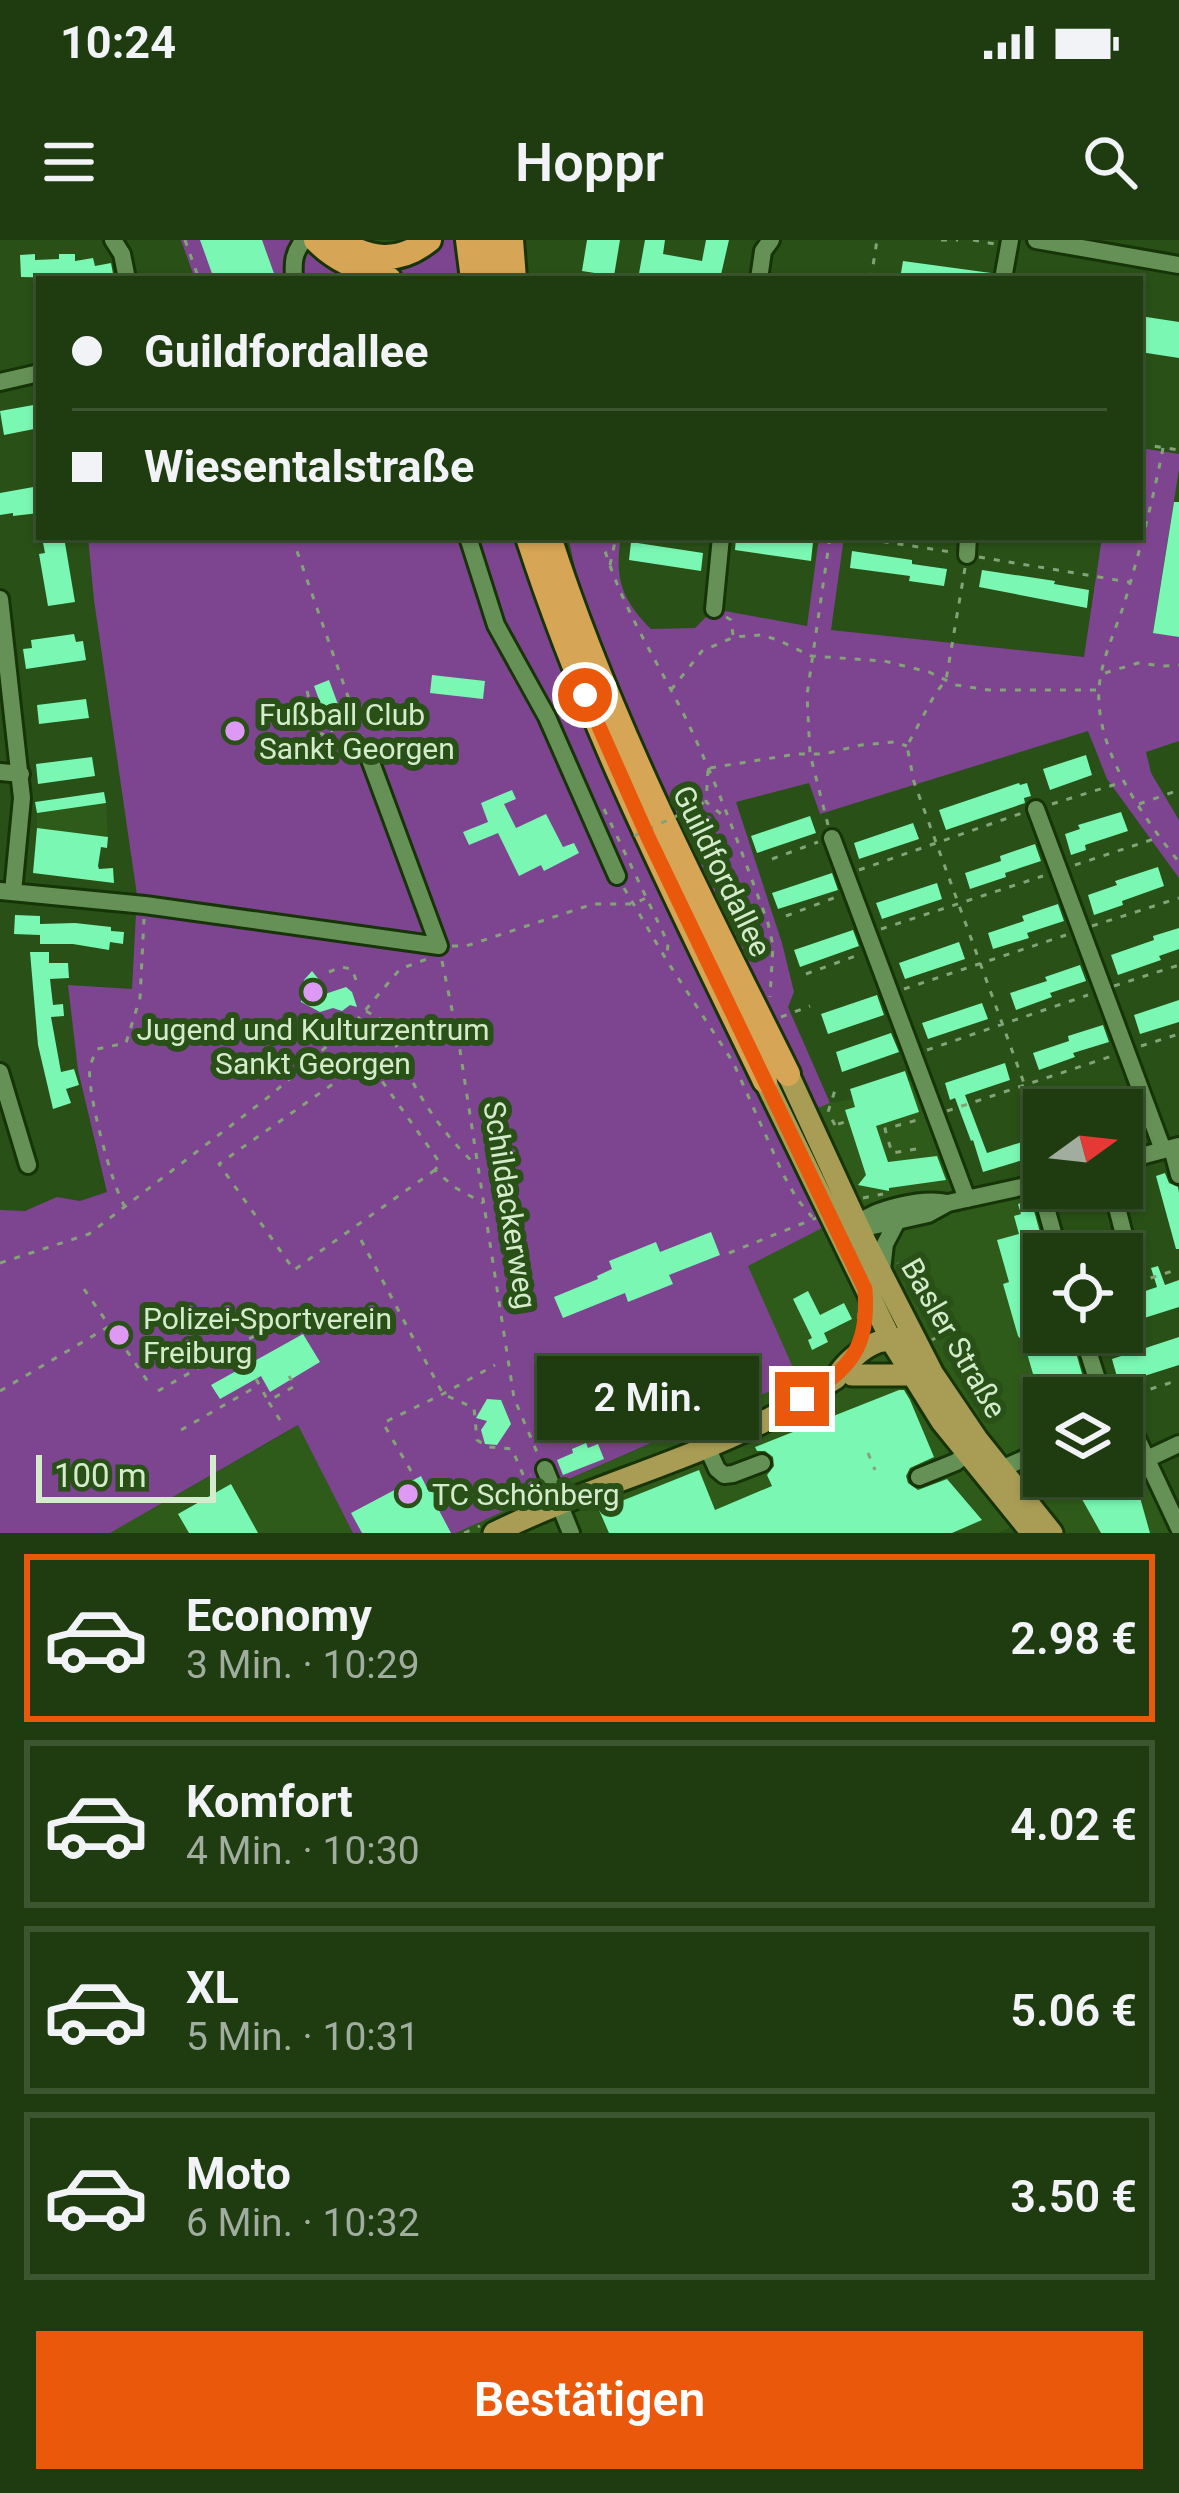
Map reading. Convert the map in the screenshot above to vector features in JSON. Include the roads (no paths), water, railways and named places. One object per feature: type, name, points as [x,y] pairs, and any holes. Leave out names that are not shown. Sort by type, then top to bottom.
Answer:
[{"type":"highway","points":[[316,240],[347,265],[380,276]]},
{"type":"highway","points":[[338,240],[361,254],[384,258],[408,254],[429,240]]},
{"type":"highway","points":[[468,240],[472,276]]},
{"type":"highway","points":[[488,240],[492,276]]},
{"type":"highway","points":[[511,240],[514,276]]},
{"type":"highway","name":"Guildfordallee","points":[[529,540],[601,735],[776,1078]]},
{"type":"highway","name":"Guildfordallee","points":[[550,540],[600,679],[776,1078]]},
{"type":"highway","points":[[560,540],[571,605]]},
{"type":"main road","name":"Guildfordallee","points":[[776,1078],[847,1229]]},
{"type":"main road","name":"Basler Straße","points":[[847,1229],[901,1337],[913,1375],[966,1454],[1031,1533]]},
{"type":"main road","points":[[846,1371],[864,1329],[875,1284]]},
{"type":"main road","name":"Basler Straße","points":[[901,1337],[1052,1533]]},
{"type":"main road","points":[[494,1533],[763,1422],[846,1371],[886,1354],[901,1337]]},
{"type":"main road","points":[[846,1371],[913,1375]]},
{"type":"street","points":[[113,240],[126,276]]},
{"type":"street","points":[[293,276],[292,261],[304,240]]},
{"type":"street","points":[[760,276],[771,240]]},
{"type":"street","points":[[1004,276],[1010,240]]},
{"type":"street","points":[[1038,240],[1179,265]]},
{"type":"street","points":[[0,382],[36,374]]},
{"type":"street","points":[[469,540],[496,625],[547,717],[617,876]]},
{"type":"street","points":[[714,609],[721,540]]},
{"type":"street","points":[[0,599],[21,774],[21,819],[7,892],[145,905],[440,951],[369,757]]},
{"type":"street","points":[[0,772],[21,774]]},
{"type":"street","points":[[1036,808],[1103,990],[1179,1175]]},
{"type":"street","points":[[832,838],[967,1199]]},
{"type":"street","points":[[0,1072],[5,1110],[28,1165]]},
{"type":"street","points":[[847,1229],[928,1214],[948,1203],[1023,1186]]},
{"type":"street","points":[[847,1229],[868,1214],[933,1200],[948,1203]]},
{"type":"street","points":[[875,1284],[885,1244],[897,1221]]},
{"type":"street","points":[[1147,1459],[1179,1444]]},
{"type":"street","points":[[707,1447],[724,1475],[762,1463]]},
{"type":"street","points":[[1143,1450],[1179,1528]]},
{"type":"street","points":[[919,1477],[966,1454]]},
{"type":"street","points":[[1001,1469],[1023,1459]]},
{"type":"street","points":[[542,1470],[571,1533]]},
{"type":"place","name":"Fußball Club Sankt Georgen","points":[[235,731]]},
{"type":"place","name":"Jugend und Kulturzentrum Sankt Georgen","points":[[313,992]]},
{"type":"place","name":"Polizei-Sportverein Freiburg","points":[[119,1335]]},
{"type":"place","name":"TC Schönberg","points":[[408,1494]]}]
